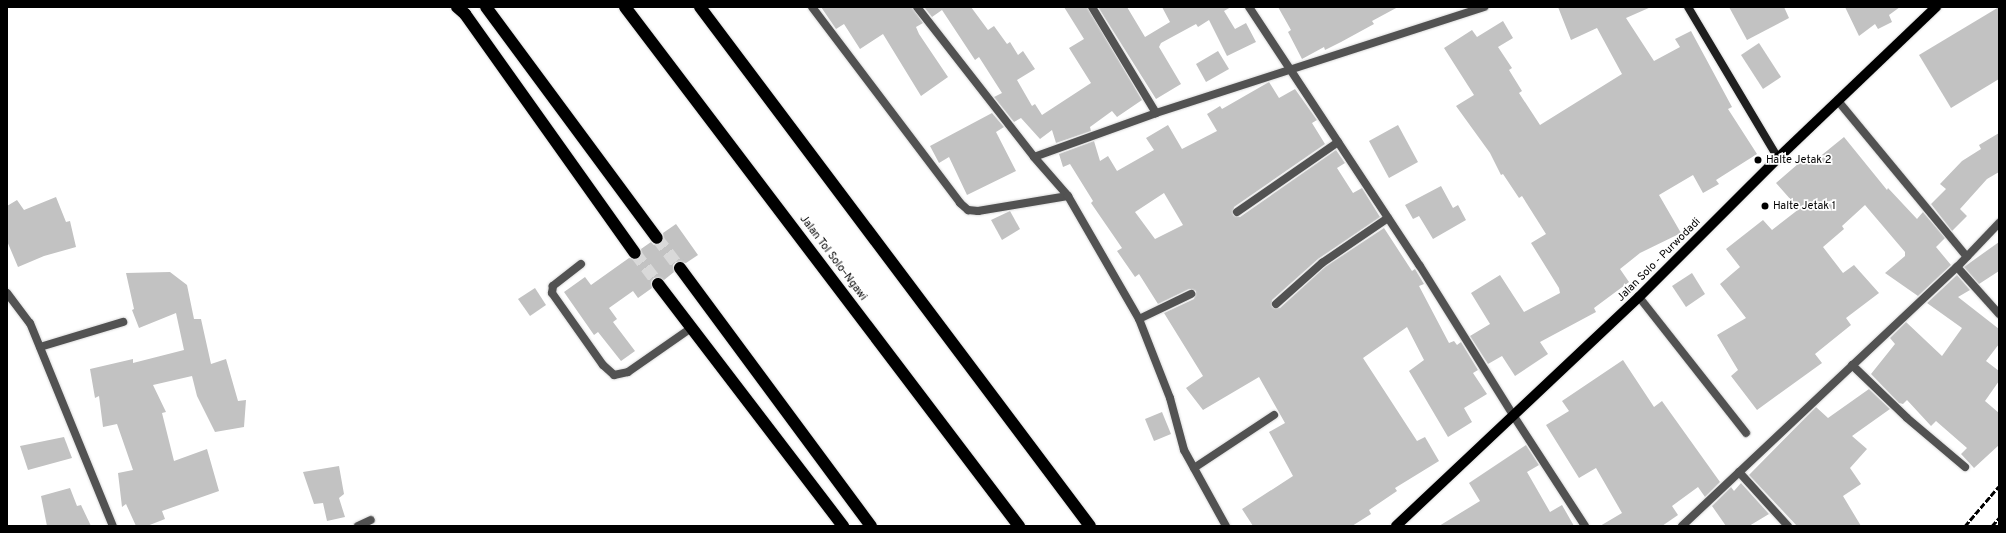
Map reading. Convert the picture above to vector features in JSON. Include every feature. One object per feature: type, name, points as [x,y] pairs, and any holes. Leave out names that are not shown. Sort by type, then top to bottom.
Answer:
[{"type":"highway","points":[[457,7],[465,14],[635,253]]},
{"type":"highway","points":[[486,7],[657,238]]},
{"type":"highway","name":"Jalan Tol Solo–Ngawi","points":[[625,7],[1019,526]]},
{"type":"highway","points":[[700,7],[1090,526]]},
{"type":"highway","points":[[680,268],[871,526]]},
{"type":"highway","points":[[658,284],[843,526]]},
{"type":"main road","points":[[1688,7],[1778,158]]},
{"type":"main road","name":"Jalan Solo - Purwodadi","points":[[1396,526],[1639,297],[1778,158],[1936,7]]},
{"type":"street","points":[[917,7],[1034,157],[1068,196],[1139,319],[1170,398],[1184,450],[1226,526]]},
{"type":"street","points":[[1092,7],[1156,113]]},
{"type":"street","points":[[1249,7],[1388,218],[1513,416],[1585,526]]},
{"type":"street","points":[[1454,7],[1458,15]]},
{"type":"street","points":[[1034,157],[1156,113],[1290,71],[1484,7]]},
{"type":"street","points":[[813,8],[960,203],[968,210],[978,212],[1068,196]]},
{"type":"street","points":[[1838,101],[1967,256]]},
{"type":"street","points":[[1237,212],[1338,142]]},
{"type":"street","points":[[1276,304],[1322,263],[1388,218]]},
{"type":"street","points":[[1682,526],[1997,229]]},
{"type":"street","points":[[581,264],[553,286],[552,293],[603,365],[614,375],[628,372],[691,328]]},
{"type":"street","points":[[1957,267],[1999,314]]},
{"type":"street","points":[[1139,319],[1191,294]]},
{"type":"street","points":[[8,296],[17,303],[40,347],[113,526]]},
{"type":"street","points":[[1639,297],[1746,433]]},
{"type":"street","points":[[40,347],[123,322]]},
{"type":"street","points":[[1852,365],[1907,418],[1965,467]]},
{"type":"street","points":[[1194,468],[1274,415]]},
{"type":"street","points":[[1739,472],[1788,526]]},
{"type":"street","points":[[358,526],[371,520]]},
{"type":"building","points":[[821,7],[912,7],[923,23],[916,27],[919,34],[948,77],[921,96],[883,34],[860,49],[844,24],[836,29]]},
{"type":"building","points":[[924,7],[971,7],[988,30],[994,26],[1007,44],[1010,42],[1018,55],[1023,51],[1035,69],[1017,80],[1032,106],[1035,104],[1042,115],[1091,83],[1069,48],[1084,39],[1064,7],[1087,7],[1142,100],[1117,117],[1112,111],[1090,127],[1091,131],[1056,143],[1052,130],[1040,139],[1021,118],[1014,122],[994,97],[1002,93],[979,57],[975,60],[942,10],[932,17]]},
{"type":"building","points":[[1098,7],[1127,7],[1145,37],[1170,22],[1162,7],[1231,7],[1224,11],[1235,29],[1246,23],[1256,42],[1227,56],[1209,20],[1198,27],[1196,24],[1161,43],[1159,47],[1181,84],[1156,99]]},
{"type":"building","points":[[1278,7],[1398,7],[1372,21],[1374,24],[1341,42],[1325,50],[1324,47],[1302,59],[1288,32],[1291,30]]},
{"type":"building","points":[[1558,7],[1651,7],[1626,18],[1654,61],[1680,47],[1675,39],[1691,31],[1732,107],[1728,109],[1757,154],[1716,180],[1719,184],[1703,193],[1693,175],[1659,195],[1681,233],[1640,253],[1620,269],[1629,282],[1594,308],[1596,312],[1540,342],[1548,354],[1515,376],[1502,356],[1488,364],[1470,336],[1490,324],[1471,293],[1500,275],[1524,312],[1560,293],[1559,288],[1531,243],[1546,234],[1522,196],[1519,198],[1503,174],[1501,175],[1490,153],[1456,106],[1474,95],[1444,48],[1472,30],[1477,37],[1503,21],[1513,38],[1498,47],[1512,68],[1509,70],[1522,91],[1519,93],[1540,125],[1622,74],[1597,28],[1571,40]]},
{"type":"building","points":[[1729,7],[1784,7],[1789,18],[1747,40]]},
{"type":"building","points":[[1845,7],[1900,7],[1889,15],[1892,22],[1878,29],[1875,24],[1859,36]]},
{"type":"building","points":[[1999,7],[1999,79],[1951,108],[1919,55]]},
{"type":"building","points":[[1759,43],[1781,77],[1763,89],[1741,55]]},
{"type":"building","points":[[1218,51],[1229,69],[1206,82],[1196,64]]},
{"type":"building","points":[[1269,82],[1279,98],[1295,89],[1317,120],[1312,123],[1325,144],[1234,207],[1233,215],[1240,217],[1336,150],[1345,163],[1337,168],[1353,193],[1362,188],[1380,217],[1318,259],[1272,300],[1272,307],[1280,308],[1325,267],[1384,228],[1412,271],[1415,269],[1424,284],[1419,286],[1449,343],[1454,341],[1457,345],[1461,342],[1478,370],[1473,373],[1487,394],[1464,408],[1472,422],[1448,437],[1409,371],[1424,360],[1407,327],[1363,358],[1417,441],[1425,437],[1439,461],[1395,488],[1397,491],[1369,510],[1371,514],[1352,526],[1253,526],[1242,509],[1293,476],[1269,432],[1285,423],[1259,377],[1203,410],[1186,388],[1203,376],[1164,313],[1194,299],[1196,291],[1189,289],[1158,304],[1139,274],[1135,277],[1117,251],[1122,248],[1091,203],[1093,201],[1070,164],[1063,167],[1059,154],[1094,141],[1100,161],[1108,156],[1117,171],[1154,150],[1146,138],[1168,125],[1182,149],[1217,131],[1207,114],[1220,106],[1222,109]],"holes":[[[1164,193],[1183,225],[1155,239],[1135,212]]]},
{"type":"building","points":[[992,113],[1004,127],[996,132],[1016,171],[967,195],[949,157],[939,163],[930,146]]},
{"type":"building","points":[[1398,125],[1418,162],[1389,178],[1369,141]]},
{"type":"building","points":[[1999,133],[1999,172],[1987,179],[1960,209],[1967,216],[1952,231],[1931,204],[1946,189],[1940,184],[1962,161],[1981,149],[1979,145]]},
{"type":"building","points":[[1844,137],[1887,190],[1888,188],[1917,219],[1923,212],[1945,238],[1936,247],[1951,265],[1918,296],[1885,273],[1905,256],[1905,252],[1865,205],[1842,226],[1844,229],[1823,247],[1843,273],[1854,265],[1879,293],[1846,318],[1851,325],[1815,354],[1822,363],[1757,410],[1731,376],[1738,370],[1717,335],[1746,318],[1720,284],[1740,267],[1726,249],[1763,220],[1772,230],[1799,209],[1776,183],[1806,157],[1812,163]]},
{"type":"building","points":[[1441,186],[1453,208],[1458,205],[1466,220],[1433,239],[1419,216],[1413,219],[1405,205]]},
{"type":"building","points":[[56,197],[66,222],[70,221],[76,247],[44,256],[18,267],[7,241],[7,206],[17,200],[24,210]]},
{"type":"building","points":[[1010,211],[1020,229],[1002,240],[991,220]]},
{"type":"building","points":[[676,224],[698,255],[686,263],[676,262],[673,265],[674,272],[664,280],[654,278],[651,282],[652,288],[638,298],[633,291],[609,308],[617,319],[613,322],[635,351],[621,361],[598,332],[594,335],[564,292],[585,277],[591,285],[629,258],[639,259],[642,256],[641,249],[651,242],[654,245],[661,244],[664,241],[663,233]]},
{"type":"building","points":[[1999,242],[1999,271],[1979,284],[1964,267]]},
{"type":"building","points":[[170,272],[187,285],[194,319],[201,319],[211,364],[226,359],[238,401],[246,400],[244,427],[215,432],[197,396],[192,376],[153,385],[166,412],[162,413],[174,461],[207,449],[219,491],[162,511],[165,519],[147,526],[136,526],[126,504],[122,507],[118,473],[133,470],[117,424],[103,427],[99,396],[95,398],[90,369],[133,359],[133,363],[184,350],[176,313],[139,328],[132,310],[134,309],[126,273]]},
{"type":"building","points":[[1692,273],[1705,294],[1686,307],[1672,286]]},
{"type":"building","points":[[1957,275],[1970,290],[1958,297],[1999,329],[1999,344],[1986,361],[1999,371],[1999,381],[1985,401],[1999,413],[1999,445],[1974,468],[1961,454],[1967,448],[1936,421],[1931,426],[1907,400],[1903,404],[1899,403],[1871,374],[1895,344],[1890,338],[1906,322],[1942,356],[1962,328],[1927,303]]},
{"type":"building","points":[[535,288],[546,305],[530,316],[518,299]]},
{"type":"building","points":[[1623,360],[1654,407],[1662,401],[1720,482],[1705,497],[1698,487],[1672,506],[1678,515],[1662,526],[1600,526],[1622,513],[1596,468],[1579,478],[1546,425],[1569,411],[1562,401]]},
{"type":"building","points":[[1869,389],[1890,409],[1852,436],[1867,449],[1850,468],[1861,484],[1843,496],[1861,526],[1797,526],[1749,475],[1816,407],[1828,418]]},
{"type":"building","points":[[1162,412],[1171,434],[1154,441],[1145,419]]},
{"type":"building","points":[[64,437],[72,458],[28,470],[20,446]]},
{"type":"building","points":[[1526,445],[1539,465],[1527,472],[1550,512],[1562,505],[1574,526],[1439,526],[1480,501],[1469,483]]},
{"type":"building","points":[[339,466],[344,494],[339,498],[345,517],[327,521],[323,503],[314,504],[303,472]]},
{"type":"building","points":[[1741,483],[1769,514],[1749,526],[1726,526],[1712,506],[1731,487],[1734,491]]},
{"type":"building","points":[[70,488],[77,506],[81,505],[91,526],[47,526],[41,496]]},
{"type":"tunnel","points":[[657,238],[680,268]]},
{"type":"tunnel","points":[[635,253],[658,284]]},
{"type":"railway","points":[[1965,526],[1999,486]]},
{"type":"railway","points":[[1992,526],[1999,518]]},
{"type":"place","name":"Halte Jetak 2","points":[[1758,160]]},
{"type":"place","name":"Halte Jetak 1","points":[[1765,206]]}]
